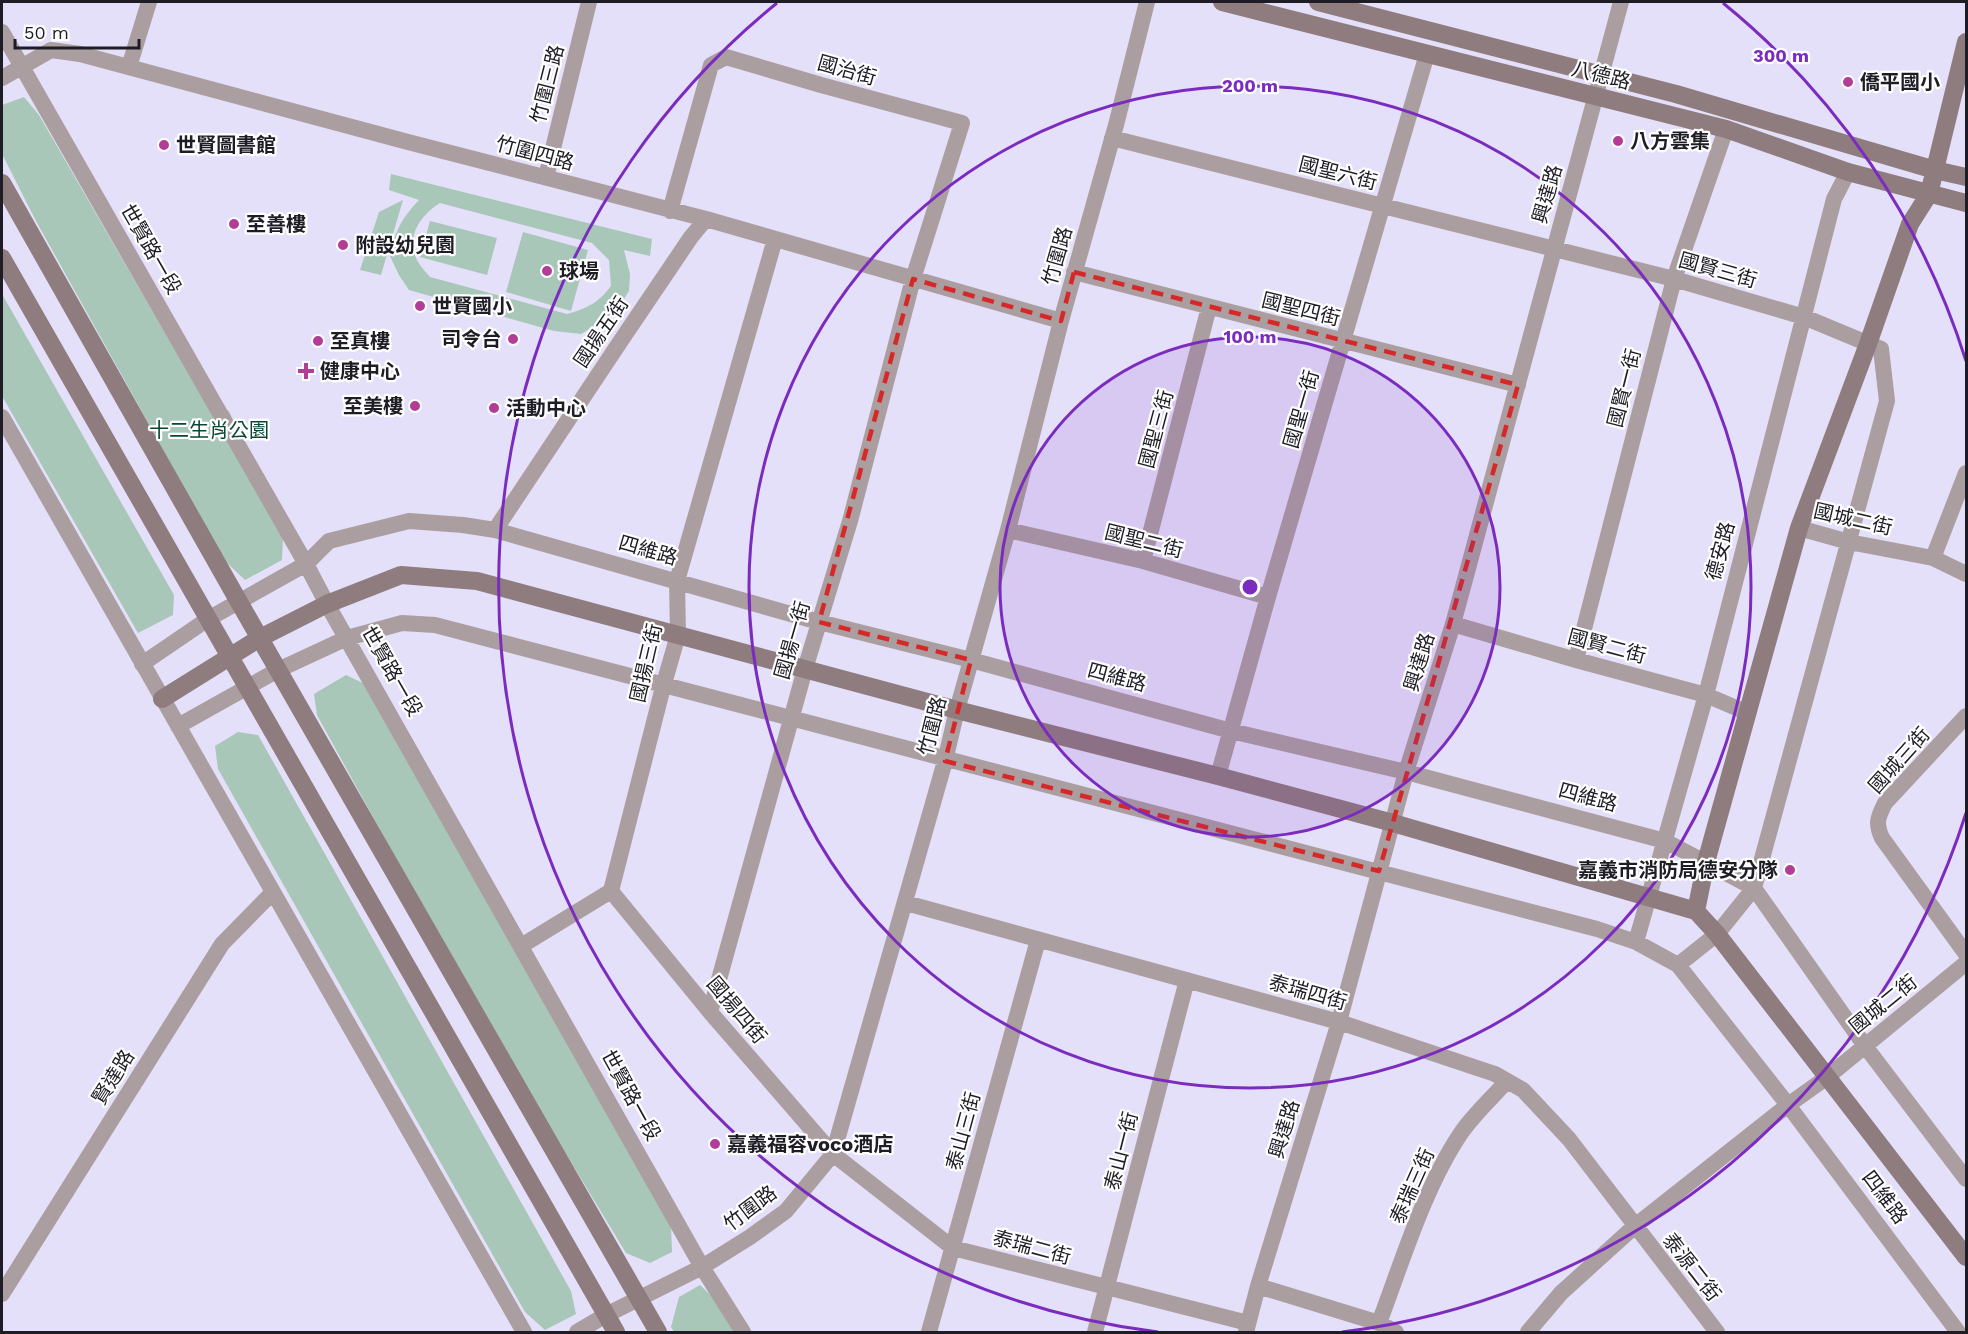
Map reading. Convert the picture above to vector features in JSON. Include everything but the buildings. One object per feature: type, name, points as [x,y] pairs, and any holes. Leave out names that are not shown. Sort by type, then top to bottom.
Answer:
[{"type":"street","points":[[129,67],[149,2]]},
{"type":"street","name":"竹圍三路","points":[[546,177],[589,2]]},
{"type":"street","name":"竹圍路","points":[[577,1332],[702,1267],[750,1237],[786,1211],[833,1154],[906,903],[1008,530],[1061,321],[1147,2]]},
{"type":"street","name":"八德路","points":[[1221,2],[1726,129],[1848,172],[1966,203]]},
{"type":"street","name":"八德路","points":[[1318,2],[1676,94],[1935,170],[1966,177]]},
{"type":"street","name":"興達路","points":[[1247,1328],[1339,1022],[1406,772],[1453,624],[1621,2]]},
{"type":"street","name":"世賢路一段","points":[[2,32],[306,564],[702,1267],[743,1332]]},
{"type":"street","points":[[162,699],[260,638],[327,604],[400,575],[477,581],[957,710],[1393,823],[1696,911],[1706,862],[1799,528],[1910,224],[1929,194],[1966,42]]},
{"type":"street","name":"竹圍四路","points":[[2,78],[51,50],[80,54],[706,219],[1061,321]]},
{"type":"street","name":"國聖一街","points":[[1218,776],[1427,54]]},
{"type":"street","name":"國治街","points":[[670,211],[711,65],[726,57],[962,123],[913,279]]},
{"type":"street","name":"國賢一街","points":[[1576,660],[1674,279],[1726,129]]},
{"type":"street","name":"國聖六街","points":[[1112,138],[1553,249]]},
{"type":"street","name":"德安路","points":[[1636,942],[1706,695],[1834,199],[1848,172]]},
{"type":"street","points":[[2,183],[239,602],[658,1332]]},
{"type":"street","name":"國揚五街","points":[[495,531],[626,332],[691,237],[706,219]]},
{"type":"street","name":"國揚三街","points":[[611,891],[678,635],[677,581],[775,239]]},
{"type":"street","name":"國賢三街","points":[[1553,249],[1674,279],[1804,317],[1868,344]]},
{"type":"street","points":[[2,258],[616,1332]]},
{"type":"street","name":"國聖四街","points":[[1074,272],[1518,385]]},
{"type":"street","name":"國揚一街","points":[[710,1012],[805,669],[850,521],[913,279]]},
{"type":"street","name":"國聖三街","points":[[1143,561],[1209,308]]},
{"type":"street","points":[[1678,965],[1717,934],[1754,888],[1887,401],[1881,349],[1868,344]]},
{"type":"street","points":[[2,417],[524,1332]]},
{"type":"street","points":[[1932,558],[1966,473]]},
{"type":"street","name":"四維路","points":[[142,664],[208,619],[306,564],[329,541],[409,521],[463,525],[495,531],[819,622],[971,660],[1231,731],[1406,772],[1665,841],[1754,888],[1865,1046],[1966,1179]]},
{"type":"street","name":"國城二街","points":[[1799,528],[1849,542],[1932,558],[1966,574]]},
{"type":"street","name":"國聖二街","points":[[1008,530],[1143,561],[1268,597]]},
{"type":"street","name":"四維路","points":[[178,726],[278,670],[347,638],[402,622],[435,625],[663,687],[792,718],[945,760],[1378,871],[1597,929],[1636,942],[1678,965],[1788,1105],[1958,1332]]},
{"type":"street","name":"國賢二街","points":[[1453,624],[1706,695],[1748,713]]},
{"type":"street","name":"國城三街","points":[[1966,716],[1885,803],[1877,828],[1966,954]]},
{"type":"street","points":[[521,946],[611,891]]},
{"type":"street","name":"國揚四街","points":[[611,891],[710,1012],[833,1154]]},
{"type":"street","name":"賢達路","points":[[2,1294],[222,944],[273,892]]},
{"type":"street","name":"泰瑞四街","points":[[906,903],[1339,1022],[1495,1074],[1523,1090],[1569,1139],[1635,1226]]},
{"type":"street","name":"四維路","points":[[1696,911],[1717,934],[1966,1257]]},
{"type":"street","name":"泰山三街","points":[[929,1332],[1038,940]]},
{"type":"street","name":"國城二街","points":[[1528,1332],[1561,1293],[1635,1226],[1788,1105],[1826,1078],[1966,963]]},
{"type":"street","name":"泰山一街","points":[[1095,1332],[1187,980]]},
{"type":"street","name":"泰瑞三街","points":[[1379,1323],[1442,1166],[1462,1131],[1507,1081]]},
{"type":"street","name":"泰瑞二街","points":[[833,1154],[953,1248],[1247,1328]]},
{"type":"street","name":"泰源二街","points":[[1635,1226],[1717,1332]]},
{"type":"street","points":[[1258,1286],[1379,1323],[1396,1332]]},
{"type":"highlighted area","points":[[1074,272],[1518,385],[1379,871],[945,761],[971,660],[819,622],[913,279],[1061,321]]},
{"type":"green space","name":"十二生肖公園","points":[[24,97],[39,115],[206,404],[217,405],[229,411],[283,538],[282,560],[245,580],[225,561],[36,221],[2,154],[2,105]]},
{"type":"green space","points":[[391,174],[652,239],[650,256],[624,250],[630,274],[629,291],[621,304],[605,320],[581,334],[554,331],[409,290],[389,254],[400,225],[419,200],[389,190]],"holes":[[[440,203],[592,243],[609,260],[611,286],[592,304],[567,314],[430,277],[420,266],[413,249],[414,233],[422,219]]]},
{"type":"green space","points":[[403,200],[381,275],[360,270],[379,212]]},
{"type":"green space","points":[[430,221],[497,238],[487,275],[420,257]]},
{"type":"green space","name":"球場","points":[[523,232],[588,250],[571,311],[506,292]]},
{"type":"green space","points":[[2,294],[174,595],[173,615],[138,633],[2,396]]},
{"type":"green space","points":[[346,675],[365,684],[671,1225],[672,1252],[650,1263],[626,1253],[476,1005],[317,715],[314,694]]},
{"type":"green space","points":[[238,732],[258,735],[571,1291],[576,1314],[545,1330],[525,1312],[218,769],[215,746]]},
{"type":"green space","points":[[700,1285],[718,1302],[735,1332],[674,1332],[671,1327],[679,1297]]},
{"type":"place","name":"僑平國小","points":[[1848,82]]},
{"type":"place","name":"八方雲集","points":[[1618,141]]},
{"type":"place","name":"世賢圖書館","points":[[164,145]]},
{"type":"place","name":"至善樓","points":[[234,224]]},
{"type":"place","name":"附設幼兒園","points":[[343,245]]},
{"type":"place","name":"球場","points":[[547,271]]},
{"type":"place","name":"世賢國小","points":[[420,306]]},
{"type":"place","name":"司令台","points":[[513,339]]},
{"type":"place","name":"至真樓","points":[[318,341]]},
{"type":"place","name":"健康中心","points":[[306,371]]},
{"type":"place","name":"至美樓","points":[[415,406]]},
{"type":"place","name":"活動中心","points":[[494,408]]},
{"type":"place","name":"嘉義市消防局德安分隊","points":[[1790,870]]},
{"type":"place","name":"嘉義福容voco酒店","points":[[715,1144]]}]
